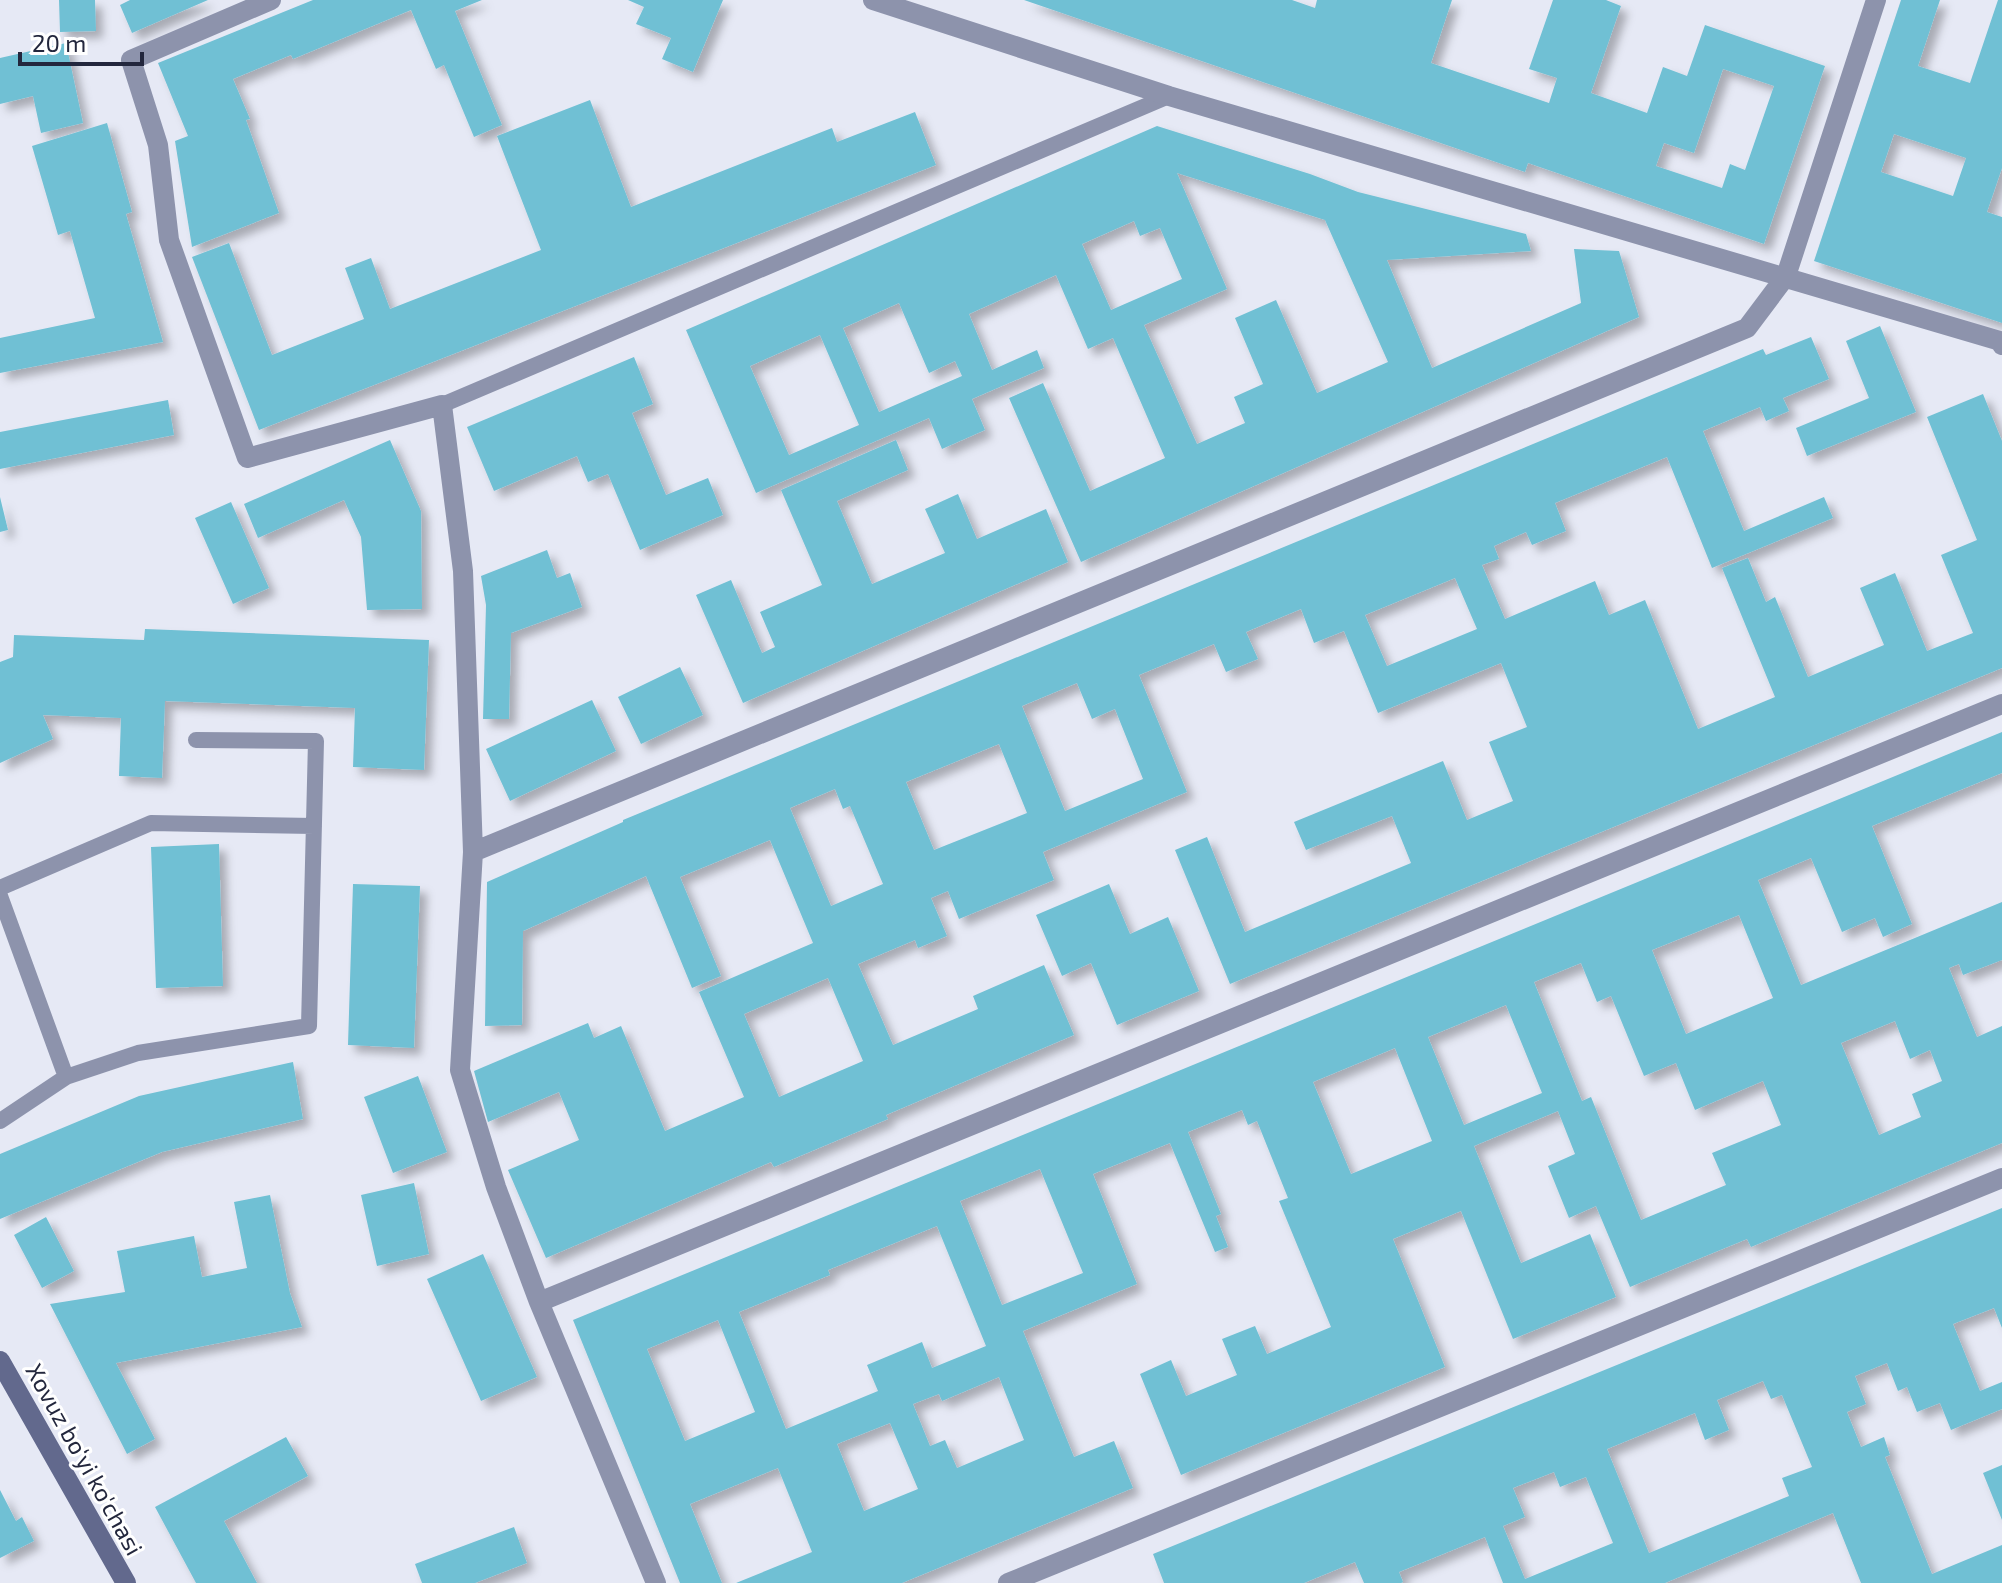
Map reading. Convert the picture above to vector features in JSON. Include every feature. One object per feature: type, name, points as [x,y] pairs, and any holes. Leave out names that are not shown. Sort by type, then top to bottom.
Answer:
[{"type":"main road","name":"Xovuz bo‘yi ko'chasi","points":[[0,1361],[126,1583]]},
{"type":"street","points":[[271,0],[131,60],[158,145],[169,240],[247,458],[442,405],[463,571],[473,852],[460,1070],[496,1187],[539,1302],[656,1583]]},
{"type":"street","points":[[873,0],[1169,96],[1786,276],[2000,341],[2002,345]]},
{"type":"street","points":[[473,852],[1747,328],[1786,276],[1876,0]]},
{"type":"street","points":[[539,1302],[2002,704]]},
{"type":"street","points":[[1008,1583],[2002,1178]]},
{"type":"lane","points":[[442,405],[1169,96]]},
{"type":"lane","points":[[0,1121],[66,1077],[138,1053],[309,1026],[316,741],[196,740]]},
{"type":"lane","points":[[0,888],[151,823],[314,826]]},
{"type":"lane","points":[[0,896],[66,1077]]},
{"type":"building","points":[[59,0],[95,0],[96,31],[60,32]]},
{"type":"building","points":[[130,0],[208,0],[132,33],[120,5]]},
{"type":"building","points":[[313,0],[482,0],[455,11],[502,125],[474,137],[444,65],[436,69],[411,10],[293,59],[291,55],[233,79],[250,119],[246,120],[279,213],[192,247],[175,141],[188,136],[158,63]]},
{"type":"building","points":[[628,0],[723,0],[693,72],[662,59],[671,38],[636,24],[644,7]]},
{"type":"building","points":[[1024,0],[1292,0],[1315,8],[1317,0],[1452,0],[1431,63],[1549,103],[1557,78],[1529,69],[1553,0],[1606,0],[1621,6],[1591,93],[1647,113],[1663,67],[1687,76],[1705,25],[1825,66],[1764,244],[1528,163],[1525,172]],"holes":[[[1723,69],[1774,86],[1745,170],[1730,164],[1722,188],[1656,166],[1664,143],[1694,153]]]},
{"type":"building","points":[[1901,0],[1940,0],[1918,66],[1970,83],[1998,0],[2002,0],[2002,168],[1987,212],[2002,217],[2002,323],[1814,261]],"holes":[[[1894,134],[1966,158],[1953,196],[1881,172]]]},
{"type":"building","points":[[66,43],[83,123],[41,133],[33,96],[0,104],[0,58]]},
{"type":"building","points":[[590,100],[631,207],[832,128],[837,142],[915,112],[936,165],[259,430],[192,257],[229,243],[272,355],[364,319],[345,268],[371,258],[390,309],[541,250],[497,136]]},
{"type":"building","points":[[107,123],[132,212],[126,214],[163,342],[0,373],[0,338],[95,318],[70,231],[58,235],[32,146]]},
{"type":"building","points":[[1157,126],[1358,192],[1526,234],[1531,251],[1387,260],[1432,368],[1581,303],[1574,249],[1619,251],[1639,317],[1081,562],[1009,398],[1043,383],[1090,491],[1165,458],[1113,338],[1088,349],[1056,275],[969,314],[992,370],[1037,350],[1044,368],[972,399],[985,430],[942,449],[929,418],[756,493],[686,330]],"holes":[[[1177,173],[1325,220],[1388,362],[1317,393],[1276,300],[1235,318],[1263,384],[1234,397],[1245,423],[1197,444],[1144,325],[1227,289]],[[1134,221],[1140,236],[1160,228],[1182,279],[1111,310],[1082,244]],[[899,303],[929,373],[955,361],[962,376],[879,412],[843,328]],[[820,335],[859,425],[789,455],[750,366]]]},
{"type":"building","points":[[1880,326],[1916,412],[1807,456],[1796,428],[1869,398],[1846,341]]},
{"type":"building","points":[[1811,337],[1829,379],[1783,398],[1789,411],[1766,421],[1760,407],[1703,431],[1744,531],[1824,497],[1833,518],[1712,568],[1667,457],[1555,503],[1566,531],[1532,545],[1526,532],[1494,546],[1499,559],[1482,565],[1505,619],[1595,581],[1609,615],[1645,600],[1698,729],[1775,697],[1722,568],[1748,558],[1766,602],[1775,597],[1808,677],[1884,645],[1860,588],[1895,573],[1927,651],[1973,633],[1941,555],[1977,540],[1927,417],[1983,394],[2002,441],[2002,668],[1230,984],[1175,850],[1207,837],[1245,932],[1411,863],[1392,816],[1306,850],[1294,822],[1443,761],[1467,820],[1513,801],[1489,742],[1527,727],[1501,663],[1378,713],[1344,631],[1314,643],[1301,609],[1246,632],[1258,659],[1226,672],[1214,644],[1139,675],[1187,792],[1043,852],[1054,880],[959,919],[948,891],[931,898],[947,936],[918,948],[915,940],[858,964],[893,1045],[978,1009],[973,996],[1044,965],[1074,1035],[886,1115],[888,1119],[774,1167],[771,1162],[546,1258],[508,1170],[579,1140],[559,1092],[488,1122],[474,1071],[588,1023],[594,1038],[621,1026],[665,1131],[744,1097],[699,992],[813,943],[770,840],[680,877],[721,976],[692,988],[646,876],[523,931],[522,1025],[485,1026],[487,882],[623,820],[1763,349],[1766,355]],"holes":[[[1455,578],[1477,629],[1387,666],[1365,615]],[[1077,683],[1092,719],[1115,709],[1143,779],[1065,811],[1022,706]],[[999,744],[1027,813],[934,850],[906,782]],[[835,789],[843,809],[850,806],[883,884],[831,906],[790,808]],[[828,978],[863,1061],[779,1097],[744,1014]]]},
{"type":"building","points":[[634,357],[653,404],[632,413],[666,495],[708,478],[723,515],[640,550],[608,474],[588,482],[577,456],[494,491],[467,427]]},
{"type":"building","points":[[168,400],[174,435],[0,469],[0,432]]},
{"type":"building","points":[[390,440],[421,511],[422,609],[367,610],[361,537],[344,500],[258,538],[244,504]]},
{"type":"building","points":[[896,440],[908,470],[837,501],[872,584],[945,553],[925,509],[958,494],[977,539],[1046,509],[1068,562],[743,703],[696,595],[731,580],[762,653],[775,647],[760,612],[822,585],[781,490]]},
{"type":"building","points":[[0,497],[8,530],[0,532]]},
{"type":"building","points":[[231,502],[269,588],[233,604],[195,518]]},
{"type":"building","points":[[547,550],[557,578],[570,573],[582,607],[511,633],[509,719],[483,719],[486,605],[481,576]]},
{"type":"building","points":[[145,629],[429,640],[424,770],[353,767],[355,708],[165,701],[162,778],[119,776],[121,718],[43,715],[53,739],[0,763],[0,662],[13,657],[14,635],[144,640]]},
{"type":"building","points":[[680,667],[703,715],[641,744],[618,697]]},
{"type":"building","points":[[592,700],[616,751],[510,801],[486,749]]},
{"type":"building","points":[[2002,732],[2002,773],[1872,826],[1912,924],[1883,937],[1875,918],[1842,932],[1811,858],[1758,880],[1801,985],[2002,902],[2002,960],[1963,975],[1959,964],[1949,968],[1977,1037],[2002,1026],[2002,1143],[1751,1247],[1747,1239],[1630,1287],[1596,1206],[1569,1218],[1548,1166],[1575,1154],[1558,1111],[1474,1146],[1521,1263],[1590,1234],[1616,1297],[1513,1339],[1461,1211],[1393,1239],[1445,1367],[1181,1475],[1140,1374],[1171,1360],[1186,1396],[1237,1375],[1222,1339],[1255,1326],[1267,1354],[1331,1327],[1279,1201],[1288,1198],[1257,1121],[1248,1125],[1242,1110],[1188,1132],[1221,1214],[1216,1216],[1228,1247],[1215,1252],[1170,1143],[1093,1174],[1137,1284],[1023,1331],[1074,1457],[1114,1441],[1133,1488],[902,1583],[736,1583],[812,1552],[778,1468],[690,1504],[722,1583],[680,1583],[573,1320]],"holes":[[[1739,915],[1773,998],[1686,1034],[1652,950]],[[1581,963],[1597,1002],[1611,996],[1644,1076],[1676,1063],[1695,1110],[1763,1081],[1781,1125],[1712,1153],[1726,1185],[1641,1220],[1591,1097],[1582,1101],[1534,982]],[[1506,1005],[1542,1093],[1464,1125],[1428,1037]],[[1895,1021],[1910,1059],[1930,1050],[1942,1081],[1912,1094],[1921,1117],[1879,1135],[1841,1043]],[[1395,1048],[1432,1141],[1351,1174],[1313,1082]],[[1040,1169],[1083,1273],[1002,1305],[960,1201]],[[937,1226],[986,1346],[932,1368],[922,1342],[867,1365],[878,1391],[786,1429],[739,1312],[830,1275],[828,1270]],[[718,1320],[755,1412],[685,1441],[647,1349]],[[999,1377],[1024,1440],[957,1468],[945,1440],[930,1446],[913,1404],[939,1394],[942,1401]],[[890,1423],[918,1489],[864,1511],[837,1444]]]},
{"type":"building","points":[[219,844],[223,986],[156,988],[151,847]]},
{"type":"building","points":[[353,884],[420,886],[414,1048],[348,1045]]},
{"type":"building","points":[[1109,884],[1130,934],[1168,917],[1199,991],[1117,1025],[1091,963],[1062,976],[1036,915]]},
{"type":"building","points":[[293,1062],[303,1119],[162,1152],[0,1219],[0,1154],[139,1096]]},
{"type":"building","points":[[418,1076],[447,1152],[393,1173],[364,1097]]},
{"type":"building","points":[[414,1183],[429,1254],[377,1266],[361,1195]]},
{"type":"building","points":[[270,1195],[290,1293],[302,1327],[116,1363],[155,1439],[127,1454],[50,1304],[125,1292],[117,1251],[194,1236],[202,1277],[247,1268],[234,1202]]},
{"type":"building","points":[[2002,1208],[2002,1328],[1994,1308],[1953,1324],[1980,1391],[2002,1382],[2002,1409],[1951,1430],[1940,1403],[1917,1412],[1907,1387],[1898,1391],[1887,1363],[1855,1376],[1866,1404],[1847,1412],[1861,1447],[1884,1437],[1890,1455],[1885,1457],[1932,1574],[2002,1545],[2002,1583],[1861,1583],[1833,1513],[1665,1583],[1503,1583],[1485,1537],[1399,1572],[1401,1583],[1364,1583],[1355,1562],[1304,1583],[1164,1583],[1153,1554]],"holes":[[[1763,1381],[1771,1399],[1782,1395],[1812,1467],[1782,1478],[1789,1496],[1649,1553],[1607,1449],[1695,1413],[1705,1440],[1729,1430],[1717,1400]],[[1554,1472],[1560,1487],[1586,1477],[1613,1543],[1525,1579],[1503,1526],[1525,1517],[1513,1488]]]},
{"type":"building","points":[[46,1217],[74,1271],[42,1288],[14,1235]]},
{"type":"building","points":[[483,1254],[537,1377],[481,1401],[427,1279]]},
{"type":"building","points":[[286,1437],[308,1476],[224,1521],[257,1583],[196,1583],[155,1507]]},
{"type":"building","points":[[2002,1465],[2002,1520],[1983,1473]]},
{"type":"building","points":[[0,1490],[16,1521],[22,1517],[34,1541],[0,1558]]},
{"type":"building","points":[[514,1527],[527,1563],[475,1583],[422,1583],[415,1564]]}]
